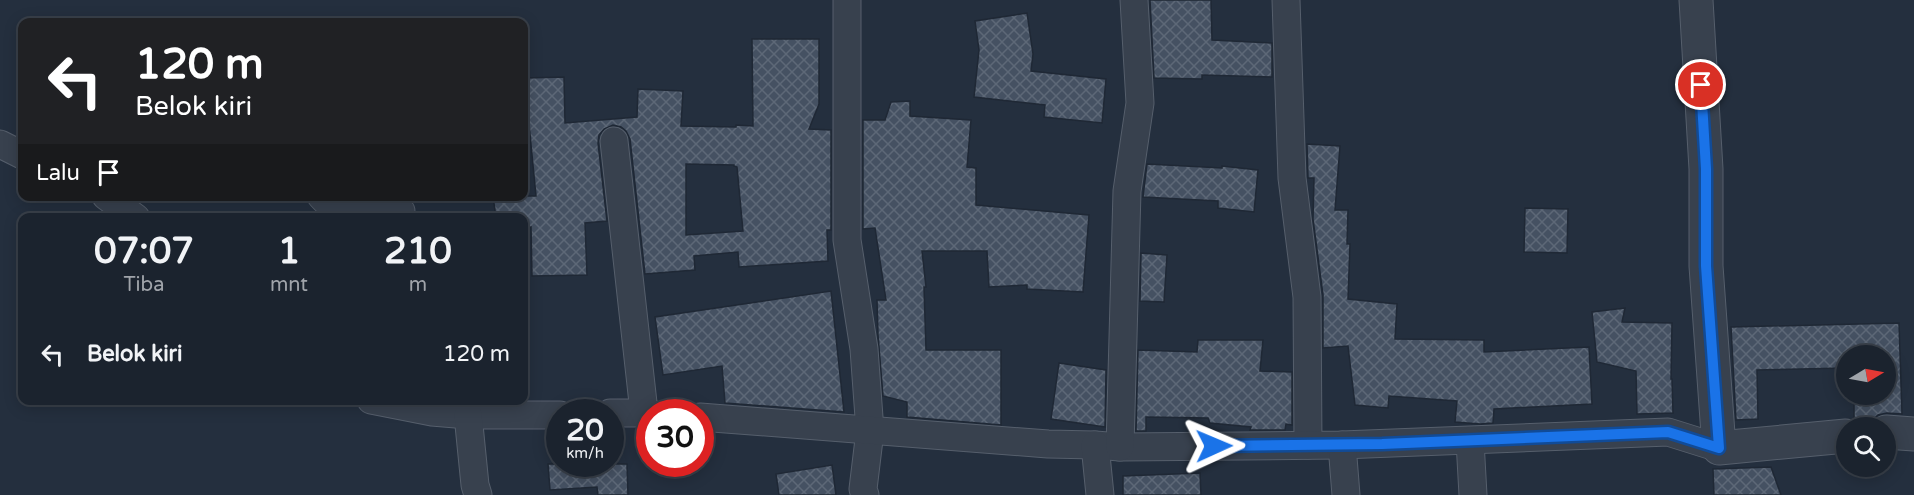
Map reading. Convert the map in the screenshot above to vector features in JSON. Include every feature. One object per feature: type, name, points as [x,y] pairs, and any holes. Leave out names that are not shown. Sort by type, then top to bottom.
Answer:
[{"type":"street","points":[[847,0],[847,240],[864,349],[870,431],[863,489],[865,495]]},
{"type":"street","points":[[1100,495],[1107,446],[1127,191],[1140,103],[1134,0]]},
{"type":"street","points":[[1286,0],[1292,178],[1307,297],[1308,445]]},
{"type":"street","points":[[1696,0],[1706,169],[1706,266],[1719,448]]},
{"type":"street","points":[[614,141],[645,399]]},
{"type":"street","points":[[0,144],[18,153]]},
{"type":"street","points":[[113,201],[129,213]]},
{"type":"street","points":[[326,201],[330,206],[348,213]]},
{"type":"street","points":[[382,213],[401,208]]},
{"type":"street","points":[[431,406],[468,415],[546,415]]},
{"type":"street","points":[[468,415],[478,495]]},
{"type":"street","points":[[714,418],[1048,444],[1107,446],[1342,445],[1668,432],[1719,448],[1836,437]]},
{"type":"street","points":[[1896,433],[1914,434]]},
{"type":"street","points":[[1470,441],[1473,495]]},
{"type":"street","points":[[1342,445],[1346,495]]},
{"type":"building","points":[[1150,0],[1211,0],[1212,40],[1272,43],[1272,77],[1202,75],[1202,79],[1154,78]]},
{"type":"building","points":[[1027,13],[1033,54],[1031,71],[1106,79],[1102,123],[1044,117],[1045,105],[974,97],[979,50],[975,21]]},
{"type":"building","points":[[752,39],[819,39],[819,104],[809,129],[831,130],[831,230],[827,230],[828,261],[739,267],[738,252],[694,256],[695,270],[645,274],[630,139],[626,131],[613,125],[604,129],[599,135],[607,221],[585,223],[587,275],[532,276],[531,227],[528,228],[528,213],[495,213],[494,201],[528,201],[528,196],[536,196],[528,114],[528,78],[564,77],[565,123],[637,117],[638,89],[683,91],[681,126],[736,127],[736,125],[753,126]],"holes":[[[686,164],[737,167],[743,231],[686,235]]]},
{"type":"building","points":[[910,101],[910,116],[971,120],[967,167],[976,168],[976,205],[1089,215],[1083,292],[1027,289],[1027,285],[989,287],[987,251],[922,251],[926,287],[924,287],[926,350],[1001,350],[1001,425],[907,417],[907,402],[883,396],[877,300],[886,300],[875,228],[863,229],[863,120],[885,120],[891,102]]},
{"type":"building","points":[[1307,144],[1340,146],[1335,210],[1348,210],[1347,244],[1350,244],[1348,299],[1397,304],[1395,339],[1484,340],[1484,352],[1589,347],[1592,404],[1494,409],[1493,423],[1480,424],[1455,422],[1457,401],[1389,396],[1388,408],[1355,405],[1348,346],[1323,348],[1323,295],[1313,219],[1314,178],[1308,178]]},
{"type":"building","points":[[1147,164],[1222,168],[1222,166],[1258,170],[1254,212],[1218,208],[1218,201],[1143,197]]},
{"type":"building","points":[[1525,208],[1568,209],[1567,253],[1524,252]]},
{"type":"building","points":[[1141,253],[1167,255],[1164,302],[1140,301]]},
{"type":"building","points":[[831,291],[844,412],[725,403],[722,366],[663,375],[655,317]]},
{"type":"building","points":[[1625,308],[1622,322],[1672,323],[1673,413],[1637,414],[1636,371],[1597,362],[1592,312]]},
{"type":"building","points":[[1899,323],[1902,414],[1887,413],[1876,417],[1854,417],[1854,405],[1896,405],[1896,345],[1836,345],[1836,368],[1757,370],[1758,419],[1736,420],[1731,327]]},
{"type":"building","points":[[1198,340],[1263,340],[1260,371],[1292,372],[1292,425],[1286,424],[1285,430],[1250,430],[1251,427],[1210,423],[1208,418],[1146,417],[1146,431],[1136,431],[1138,350],[1197,352]]},
{"type":"building","points":[[1059,363],[1106,370],[1105,427],[1051,419]]},
{"type":"building","points":[[624,464],[627,464],[628,495],[598,495],[597,487],[550,490],[549,477],[624,477]]},
{"type":"building","points":[[832,465],[836,495],[779,495],[776,474]]},
{"type":"building","points":[[1771,467],[1781,495],[1714,495],[1713,469]]},
{"type":"building","points":[[1200,473],[1201,495],[1123,495],[1123,476]]},
{"type":"route","points":[[1214,446],[1382,444],[1668,432],[1719,448],[1706,266],[1706,169],[1701,85]]}]
